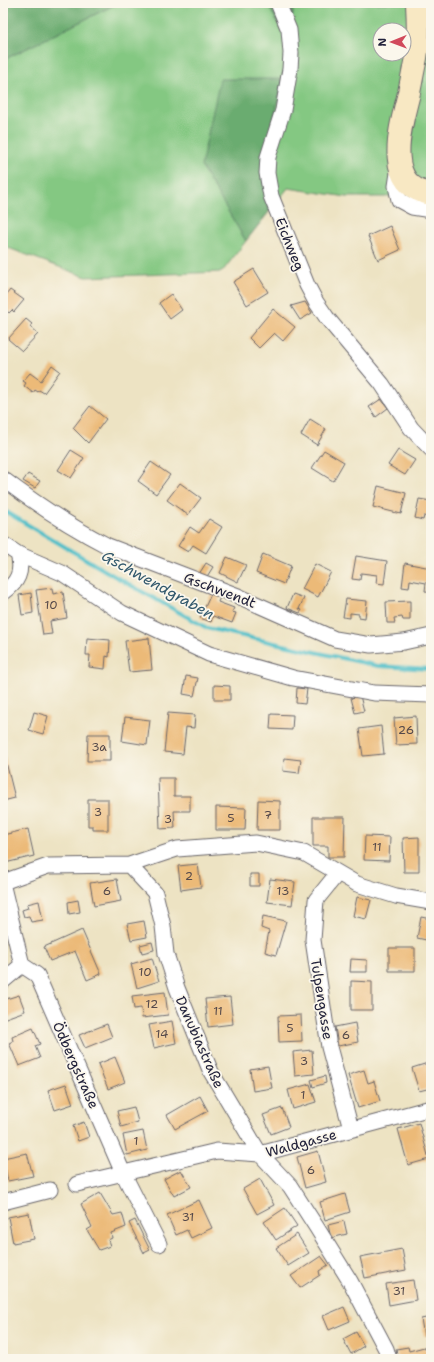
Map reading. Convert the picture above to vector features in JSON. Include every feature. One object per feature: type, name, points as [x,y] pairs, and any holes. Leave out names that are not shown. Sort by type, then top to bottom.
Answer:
[{"type":"street","name":"Eichweg","points":[[278,3],[289,30],[291,53],[290,69],[283,110],[268,157],[267,173],[271,196],[307,285],[316,302],[327,318],[382,384],[411,428],[431,449]]},
{"type":"street","points":[[417,3],[418,35],[416,56],[400,132],[398,153],[399,164],[396,186],[399,200],[412,207],[431,210]]},
{"type":"street","points":[[399,164],[406,178],[411,184],[422,192],[431,194]]},
{"type":"street","name":"Gschwendt","points":[[3,479],[53,514],[108,546],[238,596],[335,639],[371,645],[404,642],[431,636]]},
{"type":"street","points":[[3,544],[18,554],[62,573],[122,613],[209,654],[293,678],[374,693],[431,695]]},
{"type":"street","points":[[3,594],[19,579],[21,566],[18,554]]},
{"type":"street","points":[[3,882],[48,866],[130,865],[177,849],[256,843],[304,853],[337,874],[357,884],[396,896],[431,902]]},
{"type":"street","name":"Danubiastraße","points":[[130,865],[155,893],[163,926],[166,954],[179,995],[211,1072],[260,1154],[290,1186],[321,1234],[350,1281],[386,1349],[389,1359]]},
{"type":"street","name":"Tulpengasse","points":[[337,874],[316,900],[313,940],[329,1047],[351,1129]]},
{"type":"street","points":[[3,887],[22,965],[3,981]]},
{"type":"street","name":"Ödbergstraße","points":[[22,965],[37,975],[123,1173],[159,1244]]},
{"type":"street","name":"Waldgasse","points":[[77,1184],[217,1151],[260,1154],[431,1108]]},
{"type":"street","points":[[3,1202],[50,1190]]},
{"type":"green space","points":[[3,3],[118,3],[3,60]]},
{"type":"green space","points":[[118,3],[267,3],[285,36],[290,38],[294,3],[431,3],[431,192],[385,197],[347,197],[288,188],[269,212],[263,167],[201,166],[246,241],[222,272],[86,277],[3,246],[3,60]]},
{"type":"green space","points":[[267,3],[294,3],[290,38],[285,36]]},
{"type":"green space","points":[[220,79],[283,79],[263,167],[269,212],[246,241],[201,166]]},
{"type":"building","points":[[390,226],[400,250],[378,260],[368,236]]},
{"type":"building","points":[[254,269],[268,292],[247,305],[233,282]]},
{"type":"building","points":[[10,290],[24,300],[14,312],[12,310],[9,313],[3,307],[5,304],[3,299]]},
{"type":"building","points":[[171,294],[182,310],[170,319],[159,303]]},
{"type":"building","points":[[305,302],[312,313],[300,320],[291,306]]},
{"type":"building","points":[[273,309],[295,327],[283,341],[274,333],[259,348],[249,338]]},
{"type":"building","points":[[26,319],[32,324],[30,327],[38,334],[22,351],[8,339]]},
{"type":"building","points":[[52,365],[60,371],[44,393],[39,390],[38,392],[35,390],[33,393],[24,386],[26,383],[23,381],[30,373],[41,381]]},
{"type":"building","points":[[381,399],[388,408],[376,417],[369,407]]},
{"type":"building","points":[[431,403],[431,411],[427,408]]},
{"type":"building","points":[[90,406],[106,419],[88,443],[73,428]]},
{"type":"building","points":[[310,419],[326,429],[317,445],[301,435]]},
{"type":"building","points":[[71,450],[84,458],[71,478],[58,470]]},
{"type":"building","points":[[324,450],[344,462],[333,481],[312,468]]},
{"type":"building","points":[[398,450],[415,460],[405,475],[388,465]]},
{"type":"building","points":[[151,462],[170,475],[156,494],[138,481]]},
{"type":"building","points":[[28,474],[40,481],[35,488],[23,481]]},
{"type":"building","points":[[180,483],[201,498],[188,515],[167,500]]},
{"type":"building","points":[[378,486],[406,493],[401,514],[373,507]]},
{"type":"building","points":[[419,499],[431,501],[431,517],[424,516],[423,520],[415,518]]},
{"type":"building","points":[[209,519],[222,527],[206,553],[193,545],[188,552],[178,546],[190,527],[199,533]]},
{"type":"building","points":[[263,554],[291,566],[284,584],[256,573]]},
{"type":"building","points":[[356,556],[387,561],[384,584],[376,583],[377,575],[361,573],[360,580],[352,579]]},
{"type":"building","points":[[227,557],[246,565],[238,582],[220,573]]},
{"type":"building","points":[[206,563],[213,567],[206,578],[199,574]]},
{"type":"building","points":[[405,563],[431,568],[431,592],[425,591],[426,583],[410,580],[409,588],[402,587]]},
{"type":"building","points":[[315,564],[331,572],[318,597],[302,589]]},
{"type":"building","points":[[52,588],[53,594],[63,592],[67,618],[50,621],[52,634],[43,635],[36,590]]},
{"type":"building","points":[[31,593],[33,613],[22,615],[19,595]]},
{"type":"building","points":[[211,594],[220,597],[218,602],[234,608],[232,612],[236,613],[232,623],[213,616],[211,622],[200,618]]},
{"type":"building","points":[[293,594],[304,598],[299,609],[302,610],[300,613],[287,608]]},
{"type":"building","points":[[346,599],[367,601],[365,618],[359,617],[359,614],[350,613],[350,618],[343,617]]},
{"type":"building","points":[[410,601],[410,620],[403,620],[402,617],[394,618],[395,623],[387,623],[386,602]]},
{"type":"building","points":[[3,636],[5,636],[5,659],[3,658]]},
{"type":"building","points":[[87,638],[110,640],[109,657],[106,656],[105,669],[89,667],[90,655],[86,655]]},
{"type":"building","points":[[149,638],[152,670],[129,672],[125,641]]},
{"type":"building","points":[[186,676],[198,678],[194,696],[183,694]]},
{"type":"building","points":[[214,685],[230,686],[230,700],[214,700]]},
{"type":"building","points":[[297,688],[307,689],[305,704],[296,703]]},
{"type":"building","points":[[360,696],[364,711],[355,713],[351,698]]},
{"type":"building","points":[[34,712],[48,716],[43,734],[29,730]]},
{"type":"building","points":[[168,713],[195,715],[194,728],[186,727],[183,754],[164,752]]},
{"type":"building","points":[[271,714],[293,715],[292,730],[270,729]]},
{"type":"building","points":[[416,716],[417,744],[396,745],[394,718]]},
{"type":"building","points":[[125,717],[150,720],[147,745],[122,741]]},
{"type":"building","points":[[381,726],[384,754],[363,756],[359,729]]},
{"type":"building","points":[[88,734],[110,734],[110,761],[87,761]]},
{"type":"building","points":[[3,758],[5,758],[15,798],[3,801]]},
{"type":"building","points":[[284,758],[301,760],[299,773],[283,771]]},
{"type":"building","points":[[158,778],[174,778],[174,796],[190,796],[190,811],[174,811],[175,828],[160,829]]},
{"type":"building","points":[[88,799],[108,799],[108,830],[93,830],[93,826],[88,826]]},
{"type":"building","points":[[258,800],[280,801],[280,830],[257,830]]},
{"type":"building","points":[[216,807],[246,808],[245,830],[216,830]]},
{"type":"building","points":[[313,817],[345,817],[344,857],[328,857],[328,846],[313,846]]},
{"type":"building","points":[[28,829],[34,856],[5,863],[3,835]]},
{"type":"building","points":[[365,836],[390,837],[389,861],[364,860]]},
{"type":"building","points":[[419,837],[419,872],[404,872],[403,838]]},
{"type":"building","points":[[198,864],[201,887],[181,890],[178,866]]},
{"type":"building","points":[[250,874],[259,874],[259,886],[250,886]]},
{"type":"building","points":[[117,879],[121,901],[94,906],[90,883]]},
{"type":"building","points":[[270,879],[295,882],[292,905],[267,902]]},
{"type":"building","points":[[357,897],[371,900],[366,919],[353,916]]},
{"type":"building","points":[[78,900],[80,912],[69,914],[68,902]]},
{"type":"building","points":[[39,901],[43,920],[31,922],[29,916],[24,917],[22,910],[28,908],[27,904]]},
{"type":"building","points":[[263,916],[286,921],[276,955],[265,952],[269,931],[261,928]]},
{"type":"building","points":[[421,917],[431,919],[431,941],[417,938]]},
{"type":"building","points":[[144,921],[147,937],[131,940],[127,924]]},
{"type":"building","points":[[82,930],[101,974],[87,980],[75,951],[50,961],[44,947]]},
{"type":"building","points":[[152,942],[154,950],[142,953],[140,945]]},
{"type":"building","points":[[389,948],[415,948],[415,971],[389,971]]},
{"type":"building","points":[[152,958],[159,981],[137,988],[131,964]]},
{"type":"building","points":[[351,959],[367,960],[367,972],[350,972]]},
{"type":"building","points":[[351,981],[372,982],[372,1010],[351,1010]]},
{"type":"building","points":[[165,992],[168,1015],[142,1018],[141,1008],[134,1009],[132,996]]},
{"type":"building","points":[[19,995],[25,1011],[3,1019],[3,1000]]},
{"type":"building","points":[[230,997],[233,1024],[208,1027],[205,999]]},
{"type":"building","points":[[301,1015],[302,1041],[279,1042],[278,1016]]},
{"type":"building","points":[[172,1021],[176,1043],[154,1048],[149,1025]]},
{"type":"building","points":[[355,1023],[358,1042],[338,1046],[335,1027]]},
{"type":"building","points":[[107,1024],[112,1037],[85,1048],[79,1035]]},
{"type":"building","points":[[33,1028],[40,1044],[35,1046],[40,1058],[19,1066],[9,1043],[13,1041],[12,1037]]},
{"type":"building","points":[[312,1050],[314,1074],[295,1076],[293,1052]]},
{"type":"building","points":[[115,1057],[125,1082],[108,1089],[98,1064]]},
{"type":"building","points":[[431,1062],[431,1088],[419,1091],[412,1068]]},
{"type":"building","points":[[268,1066],[272,1088],[253,1091],[250,1069]]},
{"type":"building","points":[[364,1070],[368,1083],[374,1081],[380,1101],[358,1108],[348,1075]]},
{"type":"building","points":[[325,1076],[326,1083],[313,1087],[311,1080]]},
{"type":"building","points":[[66,1084],[73,1104],[55,1110],[48,1090]]},
{"type":"building","points":[[310,1084],[316,1102],[293,1109],[288,1090]]},
{"type":"building","points":[[200,1096],[208,1111],[175,1129],[167,1115]]},
{"type":"building","points":[[134,1107],[138,1122],[121,1127],[117,1111]]},
{"type":"building","points":[[282,1108],[289,1127],[271,1134],[263,1115]]},
{"type":"building","points":[[84,1122],[89,1137],[78,1141],[73,1126]]},
{"type":"building","points":[[419,1123],[429,1159],[408,1165],[398,1129]]},
{"type":"building","points":[[143,1131],[147,1150],[127,1155],[123,1135]]},
{"type":"building","points":[[318,1151],[326,1182],[305,1188],[297,1157]]},
{"type":"building","points":[[27,1153],[33,1176],[8,1181],[3,1158]]},
{"type":"building","points":[[181,1170],[191,1187],[174,1196],[164,1179]]},
{"type":"building","points":[[260,1179],[274,1205],[257,1214],[243,1189]]},
{"type":"building","points":[[100,1193],[113,1215],[122,1213],[126,1227],[111,1233],[112,1238],[108,1240],[110,1246],[99,1250],[87,1230],[92,1227],[81,1204]]},
{"type":"building","points":[[345,1194],[350,1212],[325,1220],[320,1202]]},
{"type":"building","points":[[199,1200],[212,1228],[191,1238],[187,1230],[176,1235],[167,1215]]},
{"type":"building","points":[[285,1208],[297,1226],[276,1240],[264,1222]]},
{"type":"building","points":[[29,1213],[34,1239],[13,1243],[8,1217]]},
{"type":"building","points":[[135,1220],[150,1250],[144,1253],[129,1223]]},
{"type":"building","points":[[344,1221],[347,1234],[331,1238],[328,1225]]},
{"type":"building","points":[[297,1234],[309,1253],[288,1266],[276,1248]]},
{"type":"building","points":[[402,1249],[406,1270],[365,1278],[360,1257]]},
{"type":"building","points":[[321,1256],[328,1265],[319,1271],[320,1275],[300,1288],[291,1276]]},
{"type":"building","points":[[413,1280],[416,1300],[389,1305],[386,1284]]},
{"type":"building","points":[[344,1307],[350,1321],[329,1330],[323,1316]]},
{"type":"building","points":[[431,1317],[431,1335],[424,1336],[421,1319]]},
{"type":"building","points":[[356,1332],[364,1346],[351,1354],[343,1339]]},
{"type":"building","points":[[408,1347],[409,1351],[424,1347],[431,1355],[431,1359],[398,1359],[396,1349]]},
{"type":"waterway","name":"Gschwendgraben","points":[[3,510],[109,573],[207,628],[378,666],[431,669]]}]
